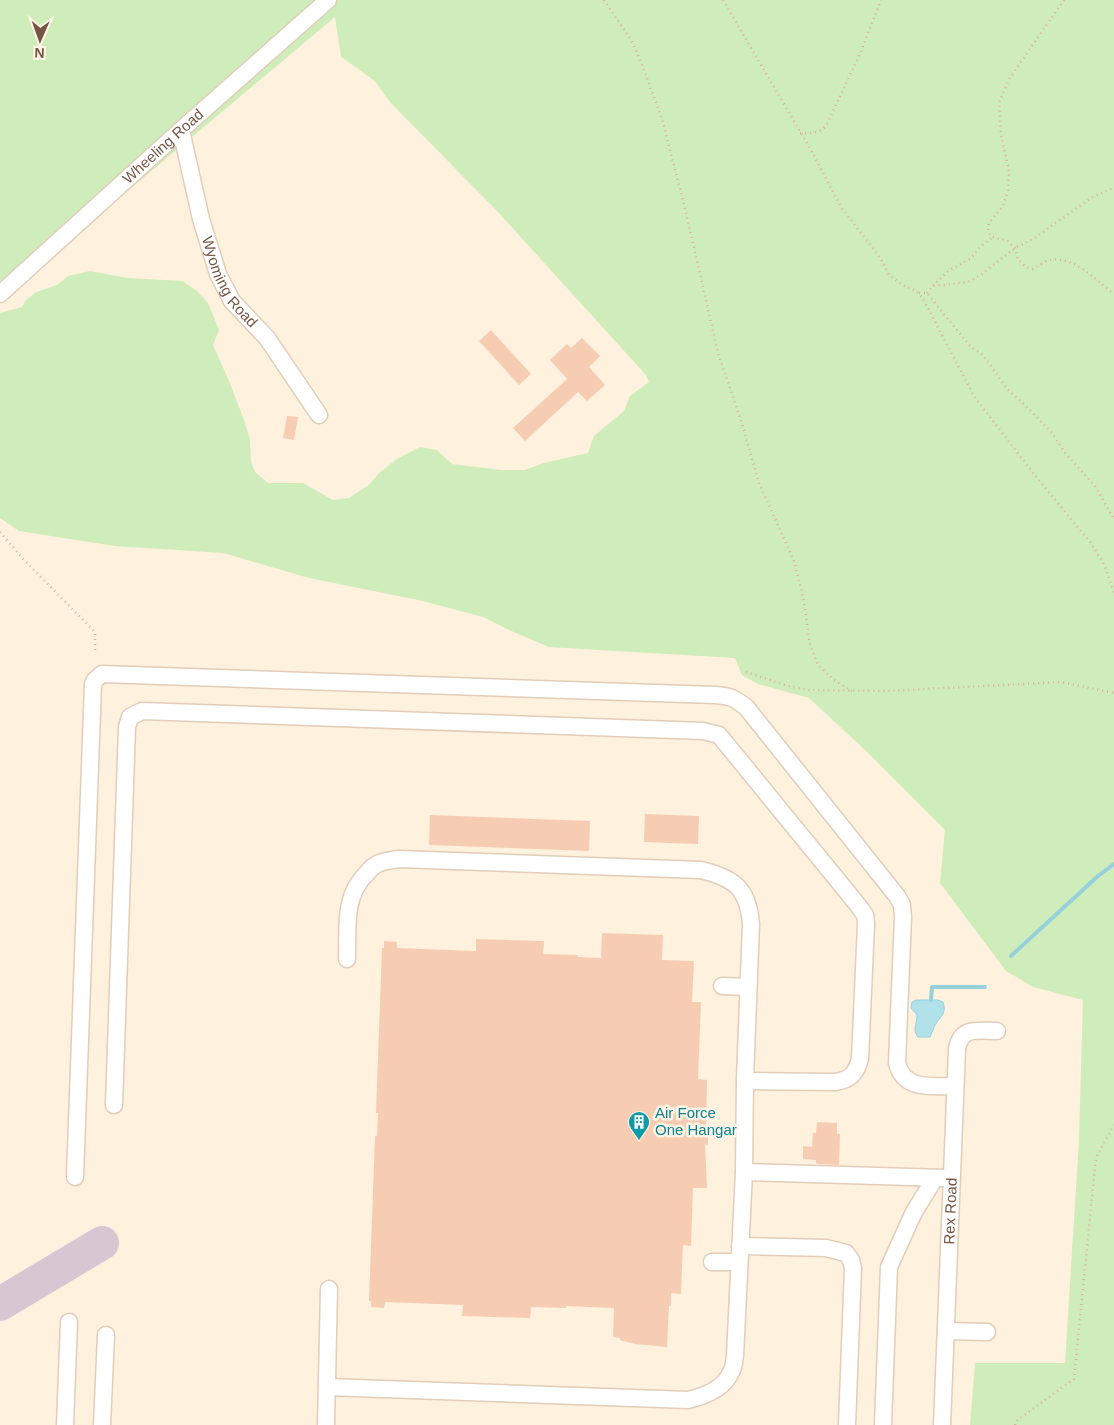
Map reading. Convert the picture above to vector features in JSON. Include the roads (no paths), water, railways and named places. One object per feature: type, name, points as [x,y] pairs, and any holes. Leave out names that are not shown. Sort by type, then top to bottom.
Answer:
[{"type":"street","name":"Wheeling Road","points":[[0,294],[328,0]]},
{"type":"street","name":"Wyoming Road","points":[[181,130],[199,210],[218,274],[232,301],[268,338],[319,415]]},
{"type":"street","points":[[75,1177],[93,694],[95,680],[102,674],[728,695],[746,707],[897,896],[902,905],[903,917],[897,1063],[899,1072],[905,1080],[913,1084],[955,1086]]},
{"type":"street","points":[[114,1104],[127,727],[130,717],[142,711],[703,731],[719,735],[857,904],[865,915],[866,924],[858,1069],[845,1081],[745,1081]]},
{"type":"street","points":[[327,1387],[640,1400],[688,1400],[706,1396],[720,1386],[731,1373],[736,1356],[744,1172],[745,1081],[751,924],[750,909],[744,894],[733,882],[720,874],[701,870],[399,859],[378,864],[359,881],[352,893],[349,903],[347,958]]},
{"type":"street","points":[[722,986],[748,987]]},
{"type":"street","name":"Rex Road","points":[[942,1425],[947,1331],[943,1178],[955,1086],[958,1041],[968,1032],[975,1030],[997,1031]]},
{"type":"street","points":[[744,1172],[943,1178]]},
{"type":"street","points":[[883,1425],[889,1267],[914,1212],[943,1178]]},
{"type":"street","points":[[712,1262],[739,1254],[826,1248],[846,1253],[851,1260],[853,1268],[847,1425]]},
{"type":"street","points":[[326,1425],[329,1289]]},
{"type":"street","points":[[65,1425],[69,1322]]},
{"type":"street","points":[[947,1331],[987,1332]]},
{"type":"street","points":[[102,1425],[106,1335]]},
{"type":"water","points":[[916,1000],[938,1000],[943,1002],[944,1012],[935,1025],[930,1037],[918,1037],[916,1034],[917,1015],[911,1008],[912,1002]]},
{"type":"waterway","points":[[1011,956],[1098,876],[1114,864]]},
{"type":"waterway","points":[[931,1000],[932,987],[985,987]]},
{"type":"place","name":"Air Force One Hangar","points":[[639,1141]]}]
